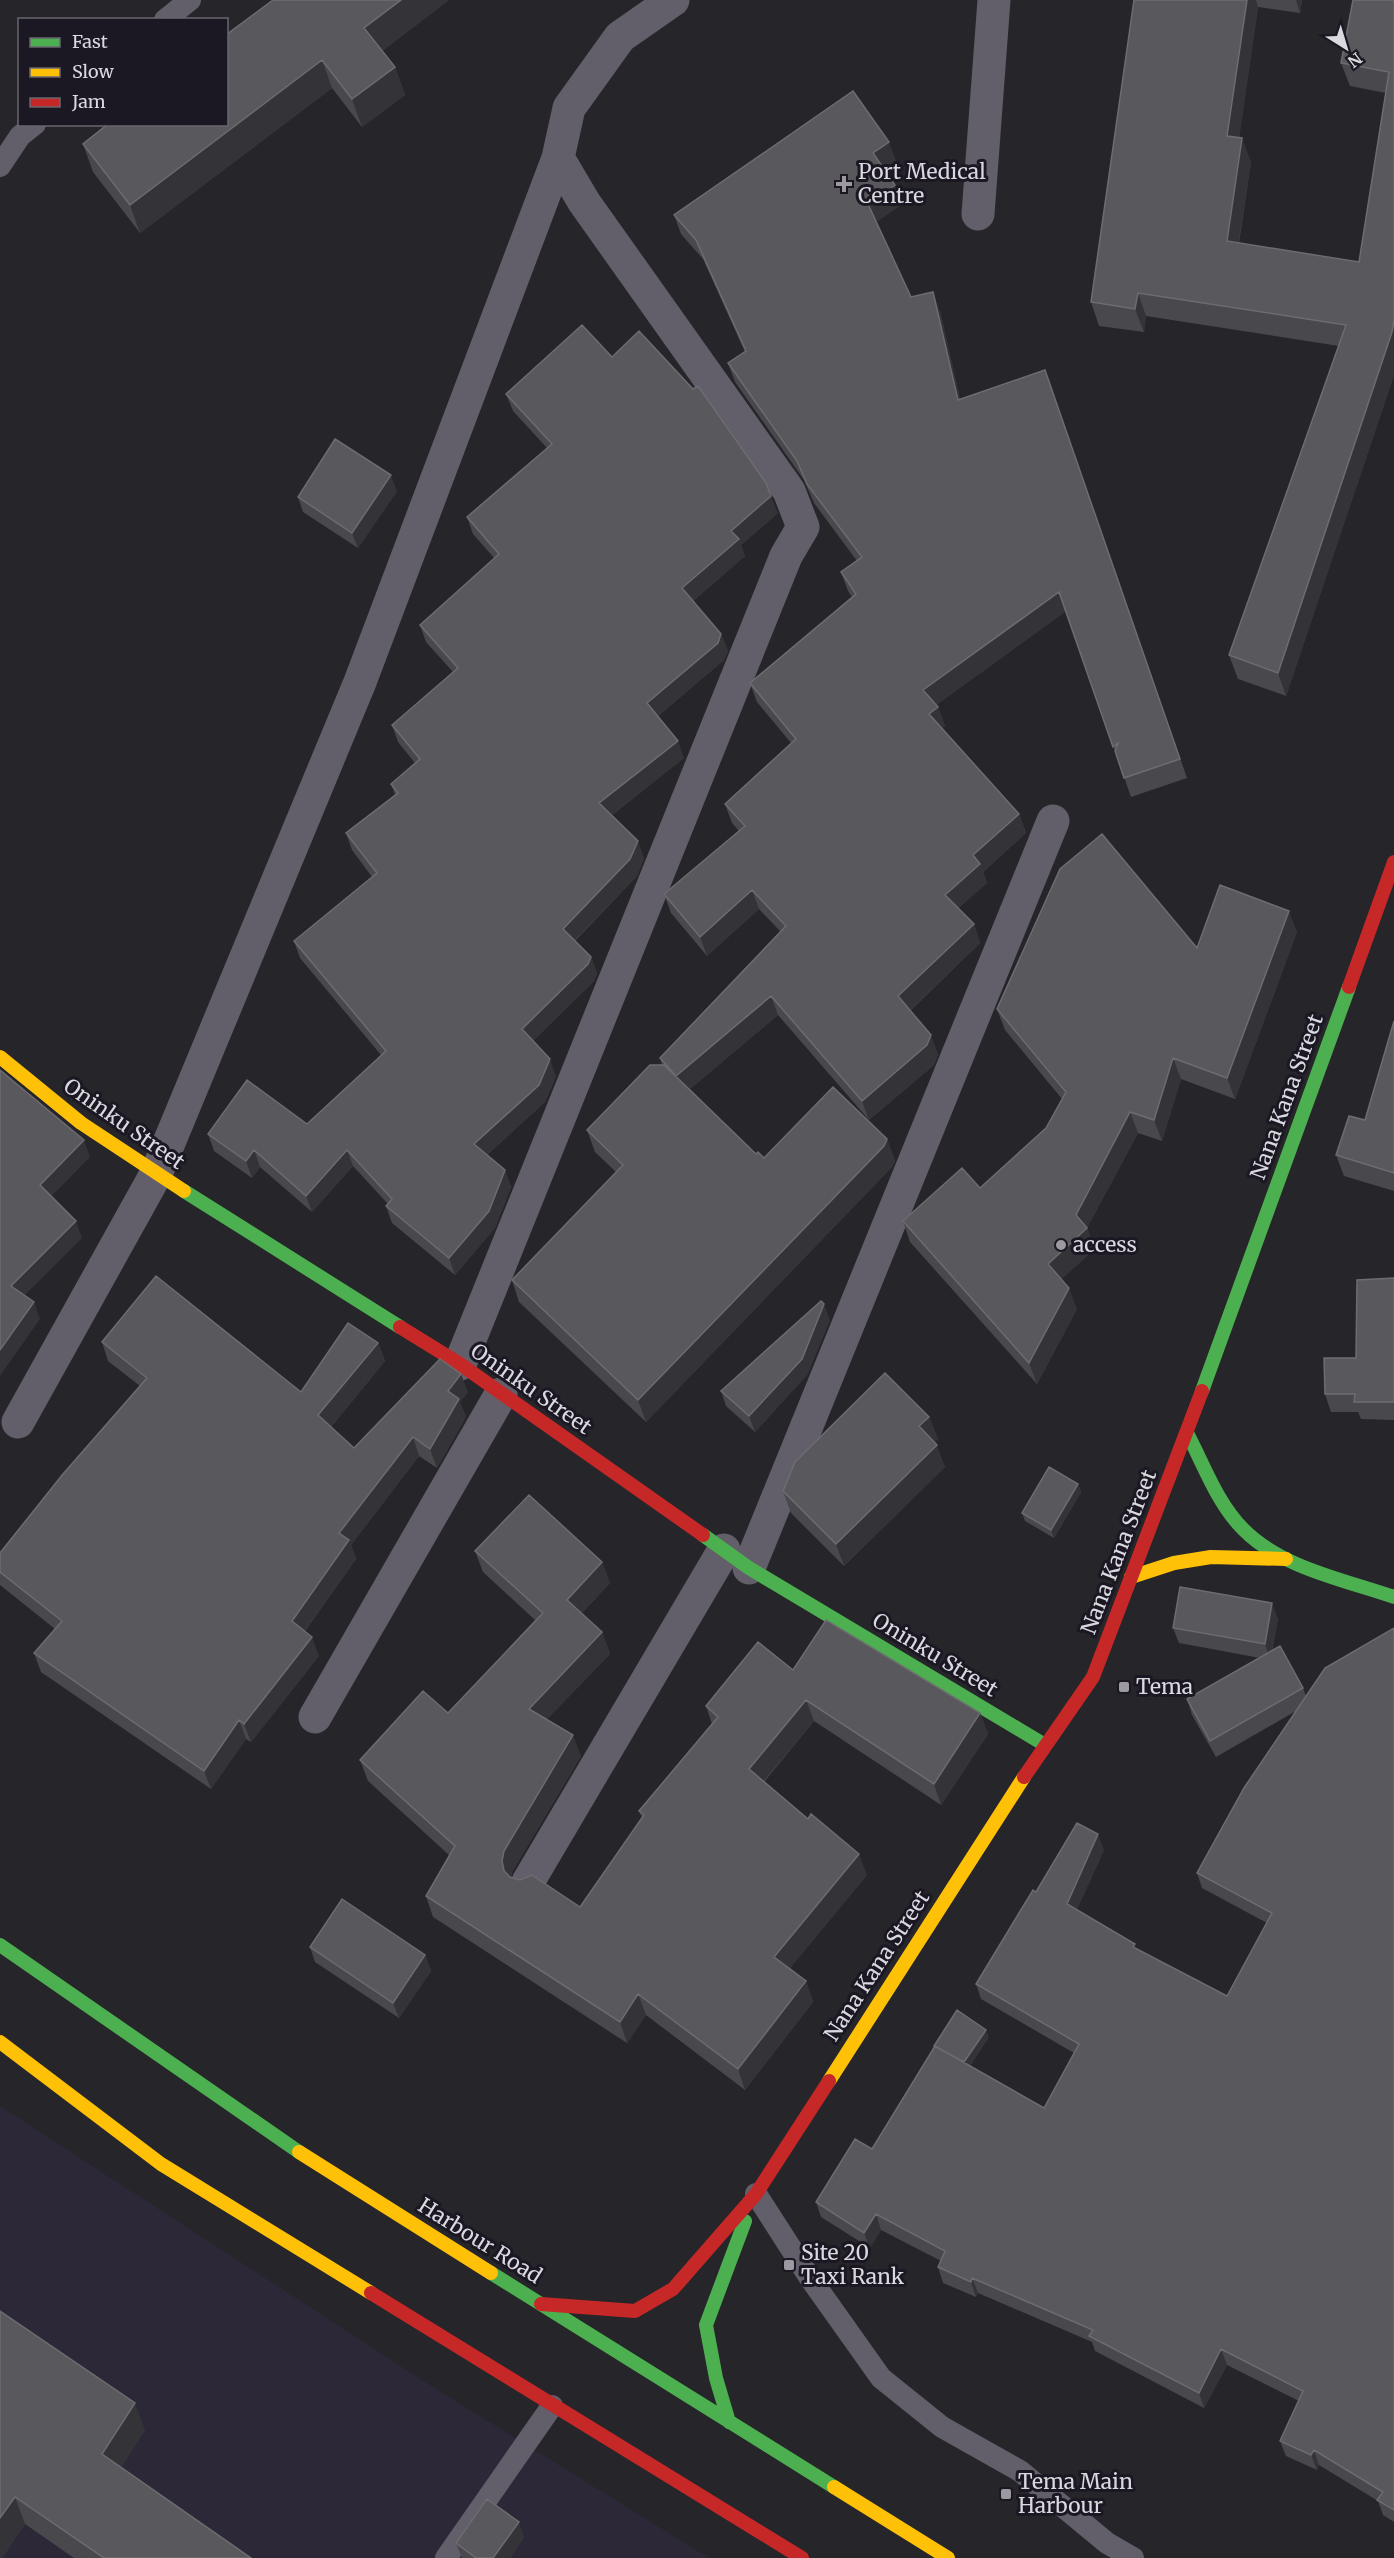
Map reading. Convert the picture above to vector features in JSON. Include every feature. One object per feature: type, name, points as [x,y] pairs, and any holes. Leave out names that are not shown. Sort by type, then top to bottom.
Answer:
[{"type":"main road","name":"Nana Kana Street","points":[[756,2194],[1045,1745],[1093,1677],[1187,1433],[1394,862]]},
{"type":"main road","name":"Oninku Street","points":[[0,1057],[81,1123],[156,1174],[460,1364],[737,1559],[1045,1745]]},
{"type":"main road","points":[[1187,1433],[1220,1496],[1243,1530],[1286,1558],[1394,1597]]},
{"type":"main road","points":[[1131,1577],[1174,1563],[1211,1557],[1286,1558]]},
{"type":"main road","name":"Harbour Road","points":[[0,1945],[312,2161],[948,2558]]},
{"type":"main road","points":[[0,2042],[161,2164],[802,2558]]},
{"type":"main road","points":[[541,2304],[635,2311],[673,2289],[756,2194]]},
{"type":"main road","points":[[729,2422],[716,2378],[706,2325],[728,2260],[756,2194]]},
{"type":"street","points":[[18,1422],[156,1174],[360,682],[558,158],[569,108],[620,36],[673,0]]},
{"type":"street","points":[[978,214],[994,0]]},
{"type":"street","points":[[460,1364],[786,556],[803,527],[789,491],[584,202],[558,158]]},
{"type":"street","points":[[528,1882],[737,1559],[1053,821]]},
{"type":"street","points":[[315,1717],[501,1394]]},
{"type":"lane","points":[[168,18],[190,0]]},
{"type":"lane","points":[[0,166],[20,136],[32,126]]},
{"type":"lane","points":[[756,2194],[810,2277],[881,2378],[942,2427],[1020,2471],[1107,2543],[1133,2558]]},
{"type":"lane","points":[[446,2558],[552,2406]]},
{"type":"shaded area","points":[[0,2106],[436,2389],[709,2558],[0,2558]]},
{"type":"building","points":[[273,0],[401,0],[364,28],[395,67],[352,99],[322,60],[130,205],[83,144],[106,126],[228,126],[228,34]]},
{"type":"building","points":[[1134,0],[1247,0],[1227,136],[1242,138],[1227,241],[1359,262],[1389,72],[1341,63],[1353,0],[1394,0],[1394,321],[1278,673],[1229,655],[1346,325],[1138,293],[1135,309],[1091,302]]},
{"type":"building","points":[[853,91],[889,142],[873,153],[895,185],[868,204],[911,297],[933,292],[958,400],[1045,370],[1180,759],[1124,778],[1115,751],[1118,743],[1113,747],[1059,592],[923,690],[938,707],[929,714],[1019,814],[973,855],[980,864],[945,895],[974,924],[898,996],[931,1035],[927,1045],[862,1101],[771,996],[676,1076],[660,1058],[786,926],[752,890],[700,937],[664,894],[745,826],[725,804],[796,739],[750,683],[856,594],[841,572],[862,557],[807,484],[797,461],[728,363],[746,351],[696,240],[674,215]]},
{"type":"building","points":[[582,325],[612,357],[639,331],[693,389],[698,386],[766,483],[771,496],[731,531],[739,539],[682,588],[721,634],[718,643],[647,703],[678,741],[599,803],[638,841],[630,859],[563,929],[591,957],[588,964],[522,1029],[550,1059],[539,1085],[474,1144],[505,1170],[489,1211],[449,1258],[386,1206],[392,1199],[347,1150],[306,1196],[254,1150],[246,1161],[208,1134],[247,1080],[307,1124],[386,1051],[294,941],[377,873],[346,833],[398,793],[391,784],[420,759],[392,725],[458,668],[420,625],[499,554],[467,517],[552,444],[506,394]]},
{"type":"building","points":[[335,439],[391,475],[352,533],[298,497]]},
{"type":"building","points":[[1102,834],[1197,948],[1220,885],[1289,911],[1227,1078],[1173,1058],[1154,1120],[1130,1112],[1076,1215],[1087,1228],[1048,1264],[1069,1288],[1029,1363],[903,1221],[962,1168],[980,1188],[1046,1128],[1066,1092],[997,1009],[1060,869]]},
{"type":"building","points":[[1394,1021],[1394,1173],[1336,1155],[1349,1116],[1365,1120]]},
{"type":"building","points":[[650,1065],[664,1065],[756,1154],[758,1152],[764,1158],[833,1087],[887,1139],[884,1146],[638,1400],[512,1280],[623,1165],[587,1130]]},
{"type":"building","points":[[0,1070],[84,1140],[40,1185],[76,1221],[11,1286],[34,1302],[0,1350]]},
{"type":"building","points":[[156,1276],[301,1392],[348,1323],[378,1343],[318,1415],[354,1448],[440,1359],[461,1374],[448,1391],[459,1399],[430,1449],[413,1437],[339,1533],[349,1540],[292,1621],[312,1637],[244,1724],[239,1720],[204,1771],[34,1653],[62,1621],[0,1572],[0,1553],[63,1474],[147,1378],[102,1342]]},
{"type":"building","points":[[1394,1278],[1394,1402],[1354,1402],[1355,1394],[1325,1394],[1324,1358],[1356,1358],[1357,1280]]},
{"type":"building","points":[[821,1301],[824,1304],[802,1359],[749,1416],[721,1391]]},
{"type":"building","points":[[885,1373],[929,1417],[919,1426],[937,1445],[836,1544],[783,1491],[795,1462]]},
{"type":"building","points":[[1049,1467],[1078,1484],[1051,1530],[1022,1513]]},
{"type":"building","points":[[529,1495],[602,1562],[567,1600],[602,1632],[529,1709],[573,1735],[504,1851],[502,1861],[504,1871],[510,1877],[520,1880],[532,1875],[580,1907],[644,1815],[639,1811],[718,1717],[706,1706],[758,1642],[793,1670],[826,1620],[980,1713],[934,1784],[806,1700],[749,1769],[808,1819],[811,1814],[859,1854],[774,1957],[806,1981],[738,2069],[638,1994],[620,2022],[426,1896],[455,1846],[360,1760],[423,1691],[448,1713],[543,1613],[475,1551]]},
{"type":"building","points":[[1180,1587],[1272,1603],[1265,1644],[1173,1628]]},
{"type":"building","points":[[1394,1628],[1394,2510],[1377,2500],[1383,2492],[1314,2450],[1311,2455],[1280,2441],[1303,2391],[1221,2349],[1199,2393],[1089,2336],[1093,2330],[972,2278],[971,2282],[938,2267],[945,2251],[876,2214],[864,2233],[816,2202],[855,2139],[872,2149],[935,2046],[1044,2108],[1079,2044],[976,1984],[1033,1890],[1036,1892],[1077,1823],[1098,1834],[1067,1904],[1135,1944],[1133,1947],[1227,1996],[1272,1913],[1197,1873],[1244,1788],[1325,1668]]},
{"type":"building","points":[[1280,1646],[1303,1688],[1210,1741],[1187,1699]]},
{"type":"building","points":[[342,1899],[425,1955],[393,2003],[310,1947]]},
{"type":"building","points":[[957,2010],[986,2030],[964,2062],[934,2046]]},
{"type":"building","points":[[0,2311],[135,2403],[102,2454],[251,2558],[104,2558],[15,2497],[0,2518]]},
{"type":"building","points":[[487,2499],[519,2522],[493,2558],[476,2558],[456,2543]]},
{"type":"traffic: fast","points":[[1202,1391],[1349,987]]},
{"type":"traffic: fast","points":[[184,1191],[400,1327]]},
{"type":"traffic: fast","points":[[1187,1433],[1226,1508],[1243,1529],[1258,1542],[1276,1554],[1314,1571],[1394,1597]]},
{"type":"traffic: fast","points":[[703,1535],[749,1568],[1045,1745]]},
{"type":"traffic: fast","points":[[0,1945],[299,2152]]},
{"type":"traffic: fast","points":[[729,2422],[716,2378],[706,2325],[745,2221]]},
{"type":"traffic: fast","points":[[491,2273],[834,2487]]},
{"type":"traffic: slow","points":[[0,1057],[81,1123],[184,1191]]},
{"type":"traffic: slow","points":[[1131,1577],[1174,1563],[1211,1557],[1286,1559]]},
{"type":"traffic: slow","points":[[829,2081],[1024,1777]]},
{"type":"traffic: slow","points":[[0,2042],[161,2164],[371,2293]]},
{"type":"traffic: slow","points":[[299,2152],[491,2273]]},
{"type":"traffic: slow","points":[[834,2487],[948,2558]]},
{"type":"traffic: jam","points":[[1349,987],[1394,862]]},
{"type":"traffic: jam","points":[[400,1327],[460,1364],[703,1535]]},
{"type":"traffic: jam","points":[[1024,1777],[1093,1677],[1202,1391]]},
{"type":"traffic: jam","points":[[541,2304],[635,2311],[673,2289],[756,2194],[829,2081]]},
{"type":"traffic: jam","points":[[371,2293],[802,2558]]},
{"type":"place","name":"Port Medical Centre","points":[[844,184]]},
{"type":"place","name":"access","points":[[1061,1245]]},
{"type":"place","name":"Tema","points":[[1124,1687]]},
{"type":"place","name":"Site 20 Taxi Rank","points":[[789,2265]]},
{"type":"place","name":"Tema Main Harbour","points":[[1006,2494]]}]
